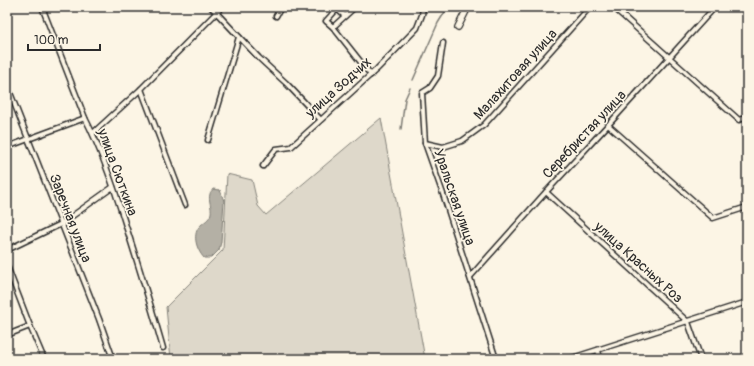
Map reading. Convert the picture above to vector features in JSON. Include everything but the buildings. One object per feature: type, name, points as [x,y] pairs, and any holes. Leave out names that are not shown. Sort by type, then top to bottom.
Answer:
[{"type":"street","name":"улица Сюткина","points":[[42,7],[84,118],[92,133],[113,187],[149,297],[163,348]]},
{"type":"street","points":[[211,7],[259,58],[286,83],[320,120]]},
{"type":"street","points":[[92,133],[141,89],[222,7]]},
{"type":"street","points":[[276,16],[281,7]]},
{"type":"street","points":[[333,28],[355,7]]},
{"type":"street","name":"улица Зодчих","points":[[262,166],[276,149],[291,147],[371,75],[417,28],[422,15],[423,7]]},
{"type":"street","points":[[458,27],[468,7]]},
{"type":"street","name":"Малахитовая улица","points":[[425,142],[443,147],[462,141],[484,126],[590,7]]},
{"type":"street","points":[[614,7],[739,120],[747,117]]},
{"type":"street","name":"Серебристая улица","points":[[470,277],[715,7]]},
{"type":"street","points":[[345,16],[337,9],[326,21],[371,75]]},
{"type":"street","points":[[208,140],[239,36]]},
{"type":"street","name":"Уральская улица","points":[[444,43],[438,76],[430,88],[422,93],[425,142],[496,359]]},
{"type":"street","name":"Заречная улица","points":[[7,85],[99,319],[113,359]]},
{"type":"street","points":[[141,89],[185,205]]},
{"type":"street","points":[[7,147],[84,118]]},
{"type":"street","points":[[608,126],[713,218],[747,207]]},
{"type":"street","points":[[7,250],[61,224],[113,187]]},
{"type":"street","name":"улица Красных Роз","points":[[546,192],[688,322],[701,359]]},
{"type":"street","points":[[7,266],[44,359]]},
{"type":"street","points":[[569,359],[747,302]]},
{"type":"street","points":[[7,335],[30,326]]},
{"type":"street","points":[[598,350],[600,359]]},
{"type":"shaded area","points":[[381,118],[425,359],[171,359],[166,307],[223,250],[227,174],[252,180],[258,206],[266,215]]},
{"type":"shaded area","points":[[213,189],[220,190],[224,201],[221,242],[219,250],[211,258],[204,258],[197,247],[196,235],[199,227],[208,219],[210,215],[210,193]]},
{"type":"waterway","points":[[413,80],[438,23],[448,7]]},
{"type":"waterway","points":[[401,129],[405,99],[410,88]]}]
